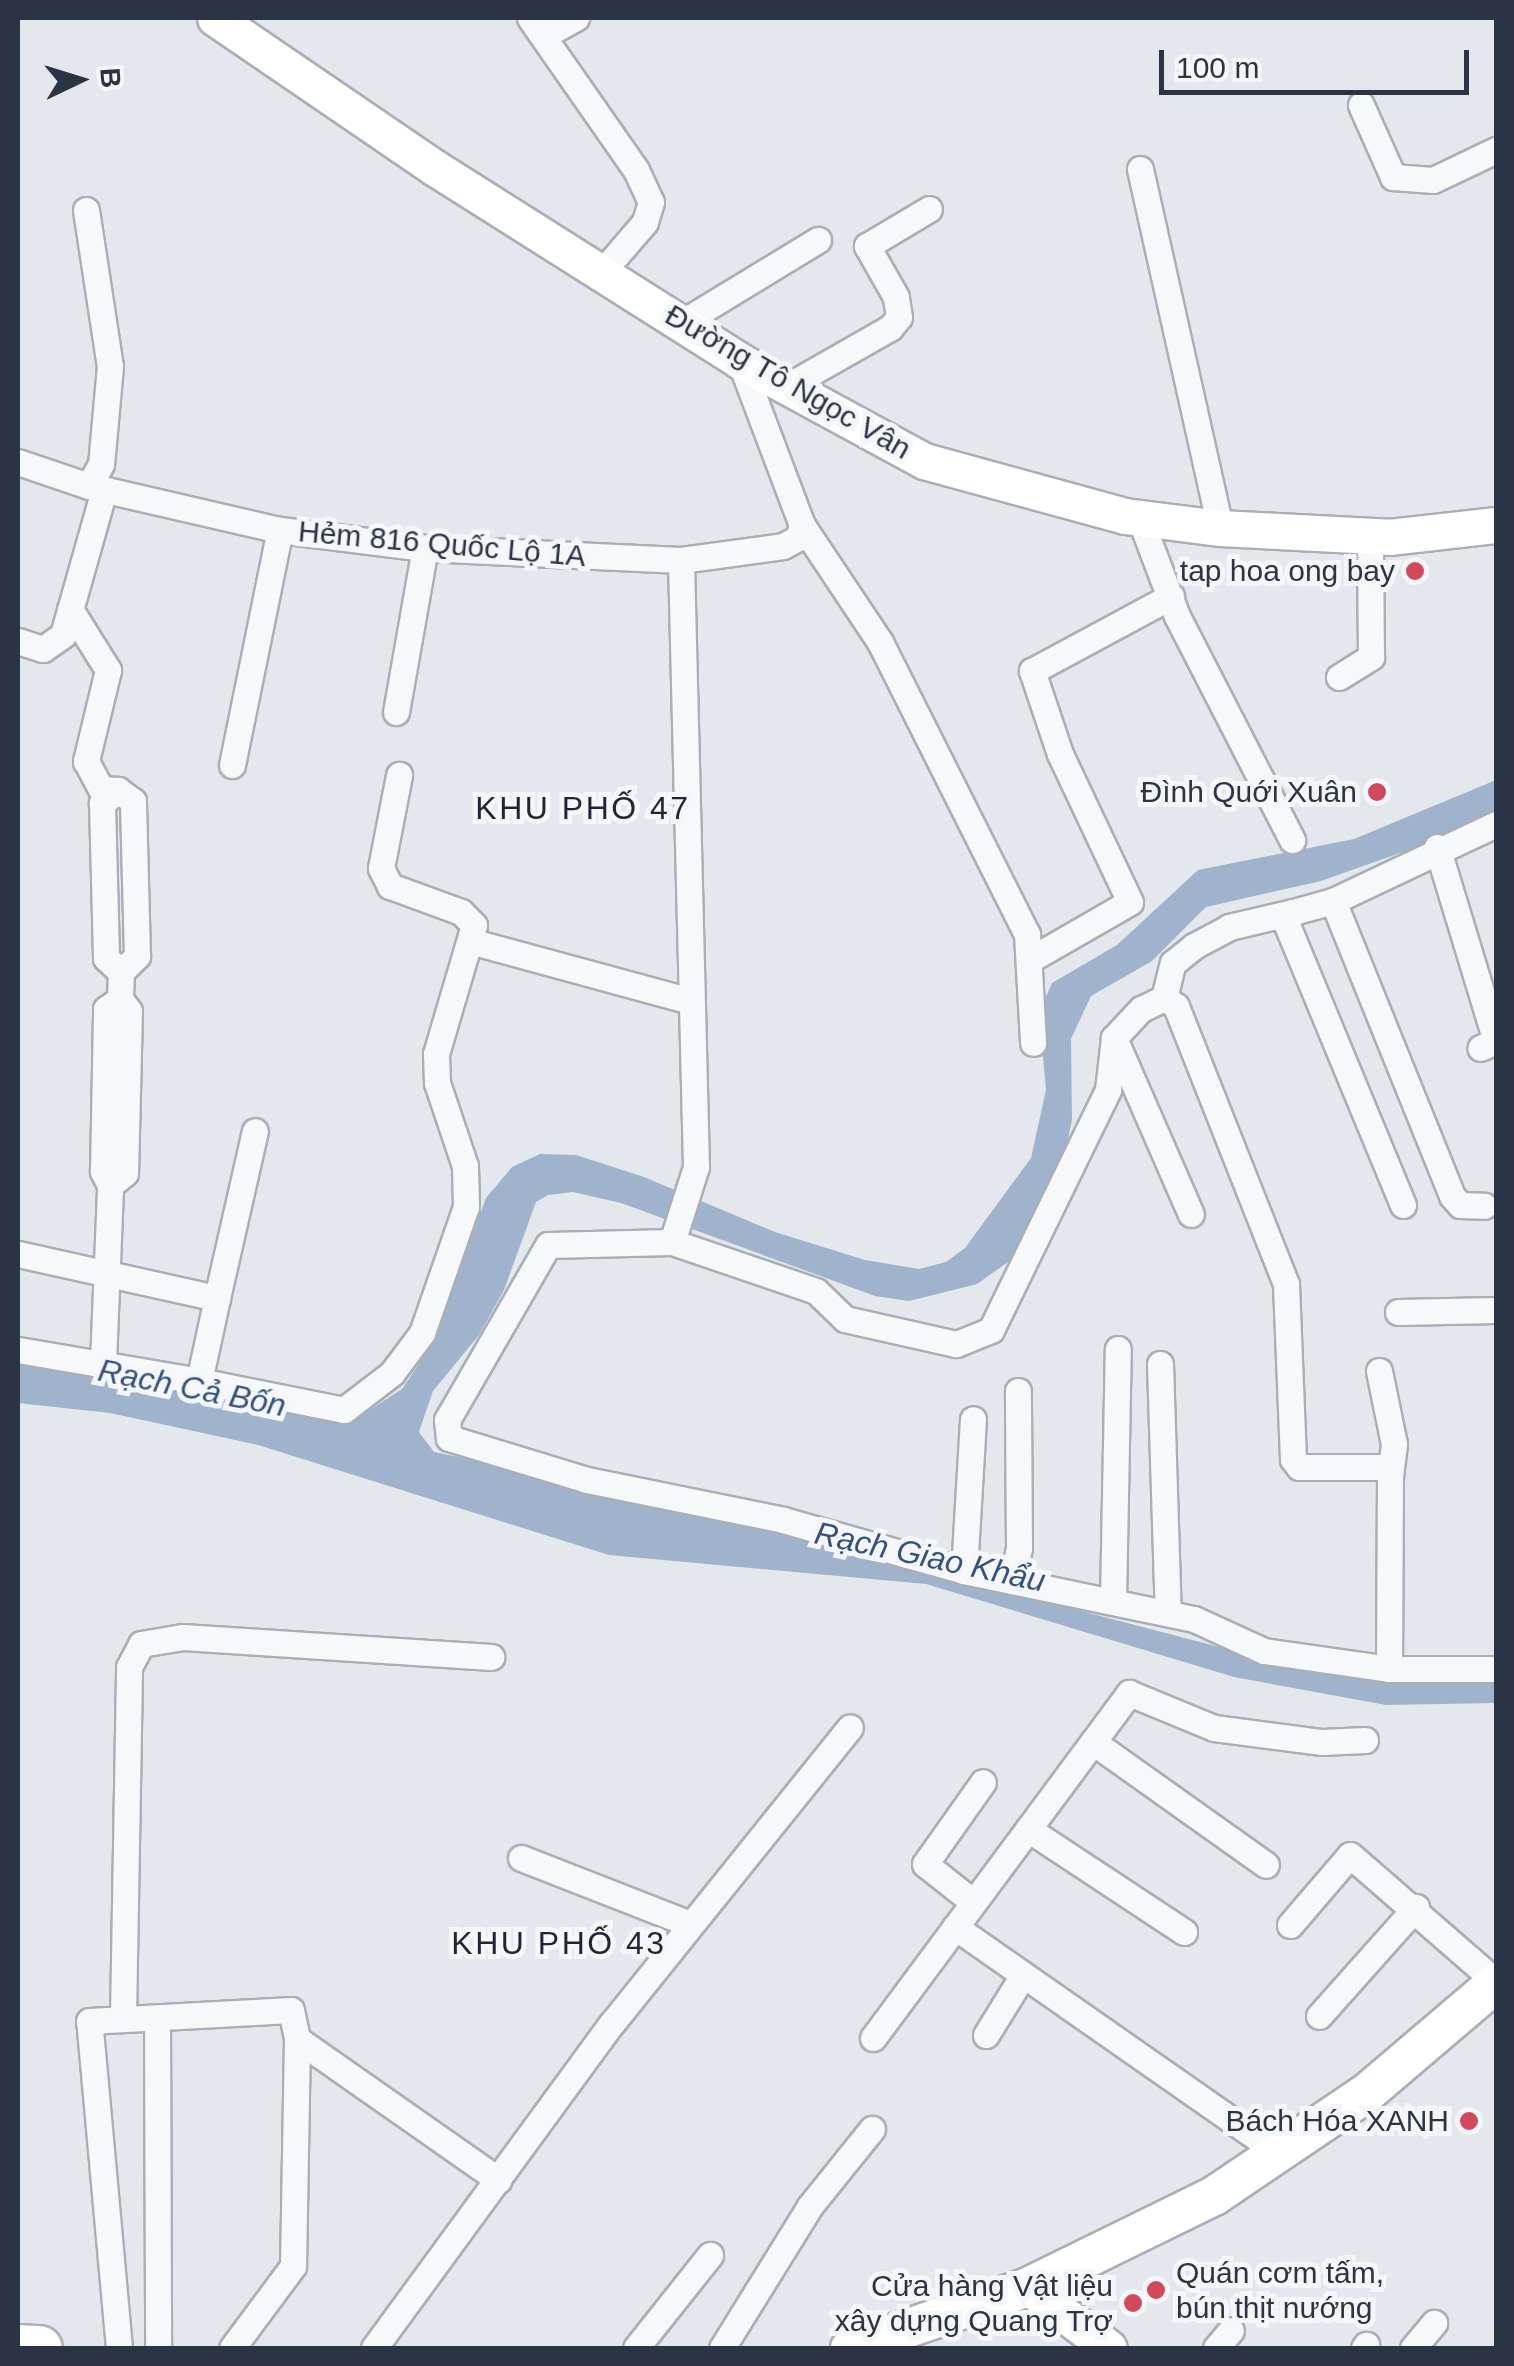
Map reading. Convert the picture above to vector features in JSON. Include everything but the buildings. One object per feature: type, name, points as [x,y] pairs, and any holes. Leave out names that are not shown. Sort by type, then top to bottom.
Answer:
[{"type":"highway","points":[[18,2348],[39,2348]]},
{"type":"main road","points":[[850,2348],[1028,2287],[1153,2228],[1281,2154],[1368,2092],[1496,1982]]},
{"type":"street","name":"Đường Tô Ngọc Vân","points":[[214,18],[740,362],[924,460],[980,481],[1139,516],[1220,528],[1370,536],[1496,525]]},
{"type":"street","points":[[576,18],[536,27],[636,170],[651,202],[644,222],[602,272]]},
{"type":"street","points":[[1360,104],[1393,177],[1434,180],[1496,150]]},
{"type":"street","points":[[1140,169],[1220,528]]},
{"type":"street","points":[[786,387],[890,328],[899,317],[896,297],[867,246],[929,209]]},
{"type":"street","points":[[18,642],[43,649],[56,645],[70,609],[101,464],[110,366],[86,210]]},
{"type":"street","points":[[683,322],[818,240]]},
{"type":"street","points":[[740,362],[802,525],[880,642],[1027,934],[1033,1043]]},
{"type":"street","name":"Hẻm 816 Quốc Lộ 1A","points":[[18,462],[96,488],[280,530],[425,548],[681,560],[784,546],[798,538],[802,525]]},
{"type":"street","points":[[1139,516],[1171,596],[1292,840]]},
{"type":"street","points":[[232,766],[280,530]]},
{"type":"street","points":[[1338,676],[1371,657],[1370,536]]},
{"type":"street","points":[[396,712],[425,548]]},
{"type":"street","points":[[674,1239],[692,1183],[681,560]]},
{"type":"street","points":[[1031,959],[1130,902],[1060,754],[1032,671],[1171,596]]},
{"type":"street","points":[[70,609],[108,670],[86,762],[101,789],[118,790],[132,801],[136,956],[121,972],[120,999],[130,1011],[125,1173],[110,1186],[103,1363]]},
{"type":"street","points":[[18,1350],[344,1410],[392,1373],[422,1333],[466,1208],[465,1166],[437,1083],[436,1054],[470,942],[470,917],[390,886],[381,868],[399,775]]},
{"type":"street","points":[[1496,824],[1437,847],[1333,902],[1229,927],[1194,946],[1174,963],[1164,998],[1141,1009],[1114,1038],[1108,1090],[991,1330],[956,1344],[846,1319],[816,1291],[674,1239],[548,1245],[448,1420],[449,1438],[587,1480],[867,1540],[964,1570],[1168,1613],[1264,1651],[1389,1668],[1496,1670]]},
{"type":"street","points":[[1437,847],[1496,1042],[1480,1048]]},
{"type":"street","points":[[1333,902],[1452,1196],[1460,1205],[1484,1206]]},
{"type":"street","points":[[1292,912],[1286,923],[1402,1205]]},
{"type":"street","points":[[470,942],[691,1002]]},
{"type":"street","points":[[1164,998],[1176,1006],[1286,1284],[1294,1459],[1300,1467],[1385,1467],[1390,1475]]},
{"type":"street","points":[[1114,1038],[1191,1214]]},
{"type":"street","points":[[199,1381],[255,1131]]},
{"type":"street","points":[[18,1254],[217,1298]]},
{"type":"street","points":[[1398,1312],[1496,1310]]},
{"type":"street","points":[[1113,1600],[1118,1348]]},
{"type":"street","points":[[1160,1364],[1168,1613]]},
{"type":"street","points":[[1379,1371],[1394,1444],[1390,1475],[1389,1668]]},
{"type":"street","points":[[1012,1581],[1019,1548],[1018,1391]]},
{"type":"street","points":[[964,1570],[973,1419]]},
{"type":"street","points":[[123,2017],[129,1666],[141,1644],[183,1637],[491,1657]]},
{"type":"street","points":[[873,2038],[1129,1693],[1214,1728],[1322,1742],[1365,1740]]},
{"type":"street","points":[[374,2348],[690,1924],[850,1727]]},
{"type":"street","points":[[1093,1742],[1266,1865]]},
{"type":"street","points":[[973,1902],[925,1864],[983,1782]]},
{"type":"street","points":[[1028,1829],[1184,1932]]},
{"type":"street","points":[[1290,1925],[1350,1855],[1416,1907],[1496,1982]]},
{"type":"street","points":[[521,1858],[690,1924]]},
{"type":"street","points":[[1319,2016],[1416,1907]]},
{"type":"street","points":[[955,1928],[1281,2154]]},
{"type":"street","points":[[986,2035],[1023,1975]]},
{"type":"street","points":[[119,2348],[88,2021],[290,2010],[297,2039],[292,2266],[232,2348]]},
{"type":"street","points":[[157,2018],[158,2348]]},
{"type":"street","points":[[297,2039],[498,2180]]},
{"type":"street","points":[[722,2348],[810,2206],[872,2129]]},
{"type":"street","points":[[636,2348],[710,2255]]},
{"type":"street","points":[[1028,2287],[1109,2348]]},
{"type":"street","points":[[1413,2348],[1434,2323]]},
{"type":"water","name":"Rạch Cả Bốn","points":[[1496,780],[1496,819],[1321,881],[1206,907],[1152,961],[1091,996],[1071,1039],[1072,1120],[1061,1173],[1041,1220],[1008,1262],[977,1284],[909,1301],[875,1296],[621,1203],[573,1192],[548,1195],[536,1202],[504,1290],[479,1335],[433,1391],[419,1432],[434,1452],[610,1488],[1296,1667],[1496,1674],[1496,1703],[1386,1705],[1234,1677],[926,1584],[609,1555],[258,1445],[110,1413],[18,1403],[18,1361],[229,1392],[281,1412],[353,1421],[402,1389],[431,1346],[486,1198],[512,1167],[540,1154],[576,1155],[644,1177],[775,1232],[865,1260],[919,1269],[946,1262],[965,1248],[1031,1158],[1046,1090],[1039,1013],[1052,983],[1117,945],[1198,870],[1354,839]]},
{"type":"place","name":"tap hoa ong bay","points":[[1415,571]]},
{"type":"place","name":"Đình Quới Xuân","points":[[1377,792]]},
{"type":"place","name":"Bách Hóa XANH","points":[[1469,2121]]},
{"type":"place","name":"Quán cơm tấm, bún thịt nướng","points":[[1156,2290]]},
{"type":"place","name":"Cửa hàng Vật liệu xây dựng Quang Trợ","points":[[1133,2303]]},
{"type":"district","name":"KHU PHỐ 47","points":[[583,808]]},
{"type":"district","name":"KHU PHỐ 43","points":[[559,1943]]},
{"type":"water label","name":"Rạch Giao Khẩu","points":[[930,1557]]}]
